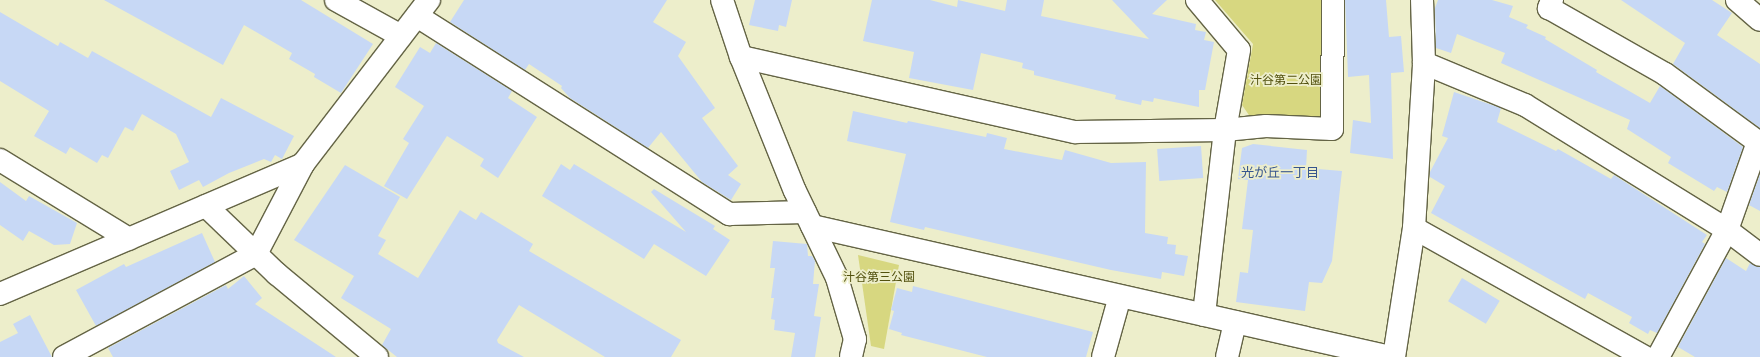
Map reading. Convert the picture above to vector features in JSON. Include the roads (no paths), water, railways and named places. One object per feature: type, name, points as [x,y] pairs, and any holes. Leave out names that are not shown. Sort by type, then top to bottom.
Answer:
[{"type":"street","points":[[336,0],[401,36]]},
{"type":"street","points":[[722,0],[740,57],[809,220],[838,278],[855,339],[851,357]]},
{"type":"street","points":[[1197,0],[1239,50],[1225,130],[1204,315]]},
{"type":"street","points":[[740,57],[1075,132],[1225,130],[1266,126],[1332,129],[1333,0]]},
{"type":"street","points":[[1394,357],[1414,228],[1424,63],[1422,0]]},
{"type":"street","points":[[1552,0],[1549,8],[1665,74],[1758,142],[1727,230],[1658,357]]},
{"type":"street","points":[[1737,0],[1760,20]]},
{"type":"street","points":[[64,357],[256,254],[303,164],[423,8],[729,214],[809,220],[1120,296],[1390,357]]},
{"type":"street","points":[[1424,63],[1525,105],[1727,230],[1760,255]]},
{"type":"street","points":[[0,160],[128,239]]},
{"type":"street","points":[[0,294],[303,164]]},
{"type":"street","points":[[206,206],[256,254],[329,319],[377,357]]},
{"type":"street","points":[[1414,228],[1646,357]]},
{"type":"street","points":[[1103,357],[1120,296]]},
{"type":"street","points":[[1227,357],[1235,322]]},
{"type":"district","name":"光が丘一丁目","points":[[1280,173]]},
{"type":"park label","name":"汁谷第二公園","points":[[1286,81]]},
{"type":"park label","name":"汁谷第三公園","points":[[879,278]]}]
